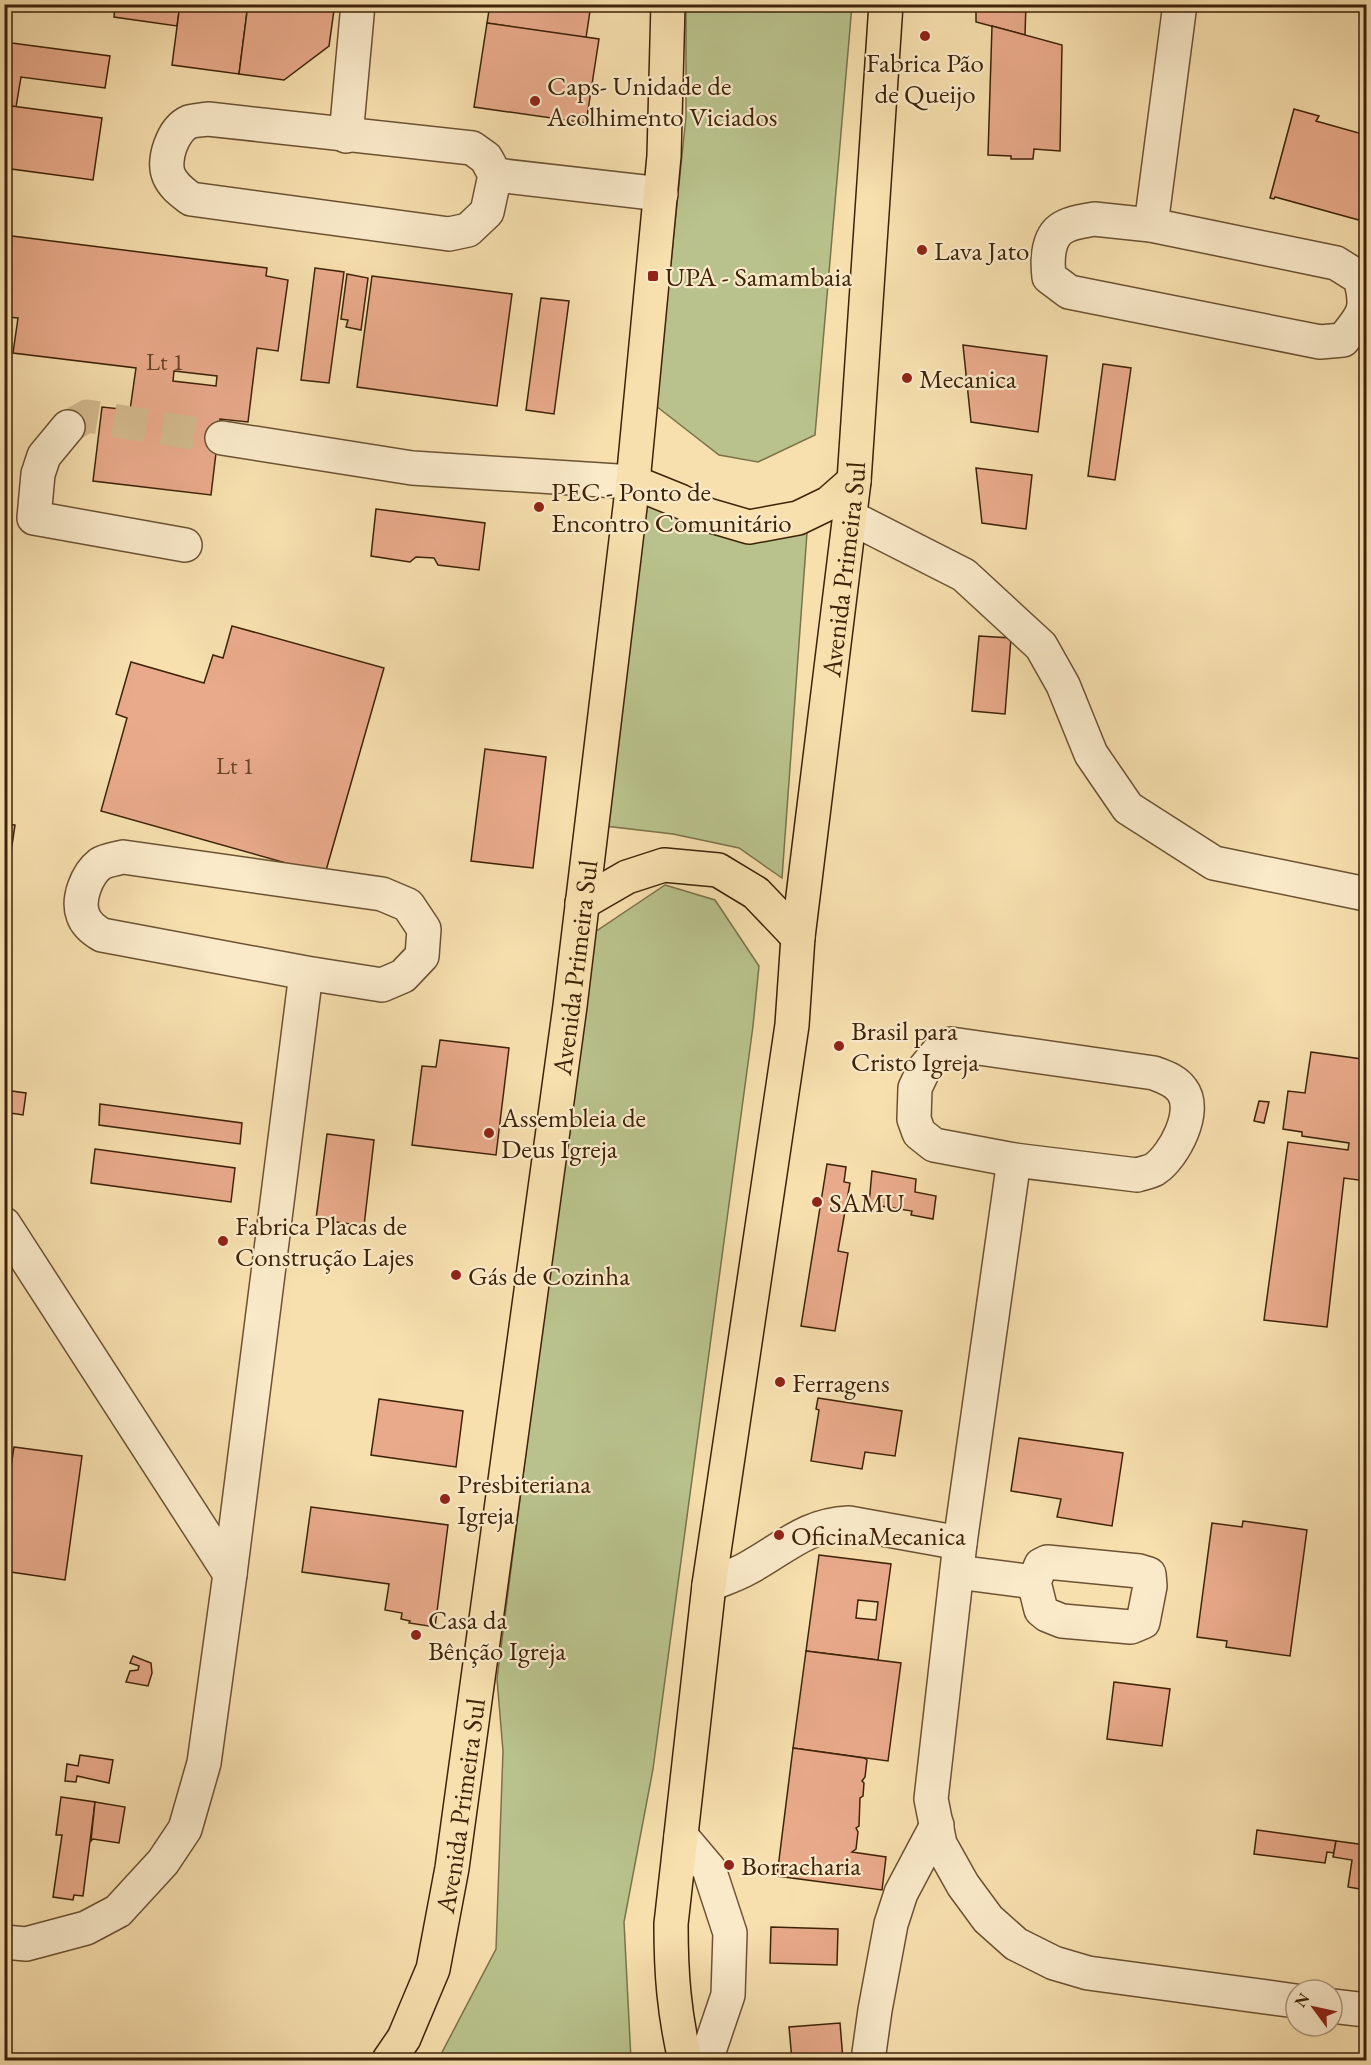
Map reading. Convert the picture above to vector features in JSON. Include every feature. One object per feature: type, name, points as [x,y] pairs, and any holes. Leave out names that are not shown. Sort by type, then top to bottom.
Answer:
[{"type":"main road","name":"Avenida Primeira Sul","points":[[389,2061],[404,2038],[433,1969],[452,1868],[570,1005],[633,482],[664,156],[668,4]]},
{"type":"main road","name":"Avenida Primeira Sul","points":[[684,2061],[671,1976],[671,1924],[709,1585],[792,1025],[798,937],[850,517],[886,4]]},
{"type":"main road","points":[[633,482],[708,515],[749,527],[798,518],[829,503],[854,481]]},
{"type":"main road","points":[[582,903],[627,877],[664,865],[718,870],[756,894],[798,937]]},
{"type":"street","points":[[346,136],[358,4]]},
{"type":"street","points":[[1151,225],[1180,4]]},
{"type":"street","points":[[208,119],[346,136],[472,148],[486,158],[495,176],[487,212],[468,230],[449,234],[191,199],[177,188],[168,173],[168,155],[174,136],[188,122],[208,119]]},
{"type":"street","points":[[495,176],[661,194]]},
{"type":"street","points":[[1094,219],[1151,225],[1336,263],[1360,278],[1365,296],[1364,314],[1343,340],[1320,342],[1069,292],[1049,277],[1047,259],[1052,238],[1064,226],[1094,219]]},
{"type":"street","points":[[68,427],[44,456],[38,474],[34,519],[185,545]]},
{"type":"street","points":[[222,438],[412,468],[633,482]]},
{"type":"street","points":[[850,517],[964,575],[1041,646],[1063,685],[1091,754],[1128,808],[1214,863],[1366,894]]},
{"type":"street","points":[[123,857],[382,894],[408,905],[424,929],[422,956],[404,976],[382,985],[306,973],[102,935],[92,928],[82,915],[82,895],[89,876],[101,863],[123,857]]},
{"type":"street","points":[[4,1942],[26,1944],[86,1928],[118,1911],[163,1862],[185,1829],[204,1763],[306,973]]},
{"type":"street","points":[[951,1044],[1154,1074],[1170,1079],[1183,1090],[1187,1105],[1182,1132],[1170,1155],[1154,1171],[1137,1175],[1014,1160],[934,1145],[919,1133],[914,1119],[915,1088],[924,1069],[938,1052],[951,1044]]},
{"type":"street","points":[[1014,1160],[958,1557],[931,1799],[940,1844],[957,1875],[988,1919],[1016,1944],[1054,1963],[1088,1973],[1284,1999]]},
{"type":"street","points":[[4,1224],[230,1574]]},
{"type":"street","points":[[709,1585],[748,1568],[779,1547],[813,1529],[831,1524],[849,1523],[1034,1582]]},
{"type":"street","points":[[868,2061],[891,1924],[901,1893],[937,1825]]},
{"type":"street","points":[[681,1836],[709,1869],[730,1933],[728,1995],[706,2061]]},
{"type":"street","points":[[1344,2007],[1366,2010]]},
{"type":"green space","points":[[686,5],[852,5],[815,435],[758,462],[719,455],[656,406],[686,117]]},
{"type":"green space","points":[[647,499],[696,531],[760,531],[808,519],[782,878],[739,848],[673,834],[605,826]]},
{"type":"green space","points":[[665,885],[715,900],[759,966],[753,1026],[653,1769],[624,1922],[631,2060],[438,2060],[496,1949],[503,1751],[497,1679],[592,934]]},
{"type":"building","points":[[115,4],[180,4],[177,26],[114,17]]},
{"type":"building","points":[[180,4],[248,4],[239,74],[172,65]]},
{"type":"building","points":[[248,4],[295,4],[334,10],[329,46],[284,80],[239,74]]},
{"type":"building","points":[[490,4],[591,4],[586,38],[487,23]]},
{"type":"building","points":[[976,4],[1026,4],[1025,35],[976,22]]},
{"type":"building","points":[[487,23],[599,39],[586,123],[474,107]]},
{"type":"building","points":[[992,26],[1062,45],[1060,151],[1034,149],[1033,159],[1011,159],[1011,156],[988,155]]},
{"type":"building","points":[[4,42],[110,56],[105,88],[21,77],[16,107],[4,105]]},
{"type":"building","points":[[4,105],[102,118],[93,180],[4,168]]},
{"type":"building","points":[[1294,109],[1319,116],[1316,121],[1366,135],[1366,222],[1275,197],[1270,198]]},
{"type":"building","points":[[4,235],[267,268],[266,276],[288,280],[278,351],[257,348],[248,422],[220,419],[211,495],[93,481],[102,407],[130,410],[136,368],[13,353],[18,318],[8,317],[4,343]],"holes":[[[174,371],[217,376],[216,386],[173,381]]]},
{"type":"building","points":[[315,268],[344,272],[329,383],[301,380]]},
{"type":"building","points":[[347,274],[368,278],[361,330],[346,327],[348,320],[341,319]]},
{"type":"building","points":[[372,276],[512,294],[497,406],[357,387]]},
{"type":"building","points":[[541,298],[569,301],[554,414],[526,410]]},
{"type":"building","points":[[963,345],[1047,356],[1038,432],[971,422]]},
{"type":"building","points":[[1103,364],[1131,368],[1115,480],[1088,476]]},
{"type":"building","points":[[976,468],[1032,475],[1026,529],[982,523]]},
{"type":"building","points":[[376,509],[485,523],[479,570],[438,565],[434,558],[416,557],[410,562],[371,556]]},
{"type":"building","points":[[232,626],[384,668],[325,874],[101,811],[127,718],[116,714],[131,662],[204,683],[213,655],[223,658]]},
{"type":"building","points":[[979,636],[1011,638],[1005,714],[972,711]]},
{"type":"building","points":[[485,749],[546,757],[533,868],[471,861]]},
{"type":"building","points":[[4,823],[15,825],[5,892],[4,892]]},
{"type":"building","points":[[440,1040],[509,1048],[496,1155],[412,1145],[422,1066],[436,1067]]},
{"type":"building","points":[[1311,1052],[1362,1059],[1361,1069],[1366,1070],[1366,1181],[1344,1178],[1327,1327],[1264,1320],[1288,1142],[1348,1150],[1349,1143],[1302,1136],[1302,1132],[1283,1129],[1288,1091],[1305,1093]]},
{"type":"building","points":[[4,1090],[26,1093],[23,1115],[4,1112]]},
{"type":"building","points":[[1259,1101],[1269,1102],[1264,1123],[1254,1121]]},
{"type":"building","points":[[100,1104],[242,1123],[240,1144],[99,1125]]},
{"type":"building","points":[[327,1134],[374,1140],[364,1226],[316,1219]]},
{"type":"building","points":[[95,1149],[235,1168],[231,1202],[91,1183]]},
{"type":"building","points":[[827,1164],[846,1167],[844,1182],[850,1183],[838,1251],[848,1253],[835,1331],[801,1326]]},
{"type":"building","points":[[872,1171],[916,1179],[915,1192],[936,1196],[933,1219],[911,1215],[912,1211],[869,1204]]},
{"type":"building","points":[[818,1398],[902,1411],[895,1456],[865,1452],[862,1469],[811,1461],[819,1410],[816,1409]]},
{"type":"building","points":[[379,1399],[463,1411],[456,1467],[371,1455]]},
{"type":"building","points":[[1019,1438],[1123,1453],[1112,1526],[1057,1517],[1061,1499],[1011,1491]]},
{"type":"building","points":[[14,1447],[82,1456],[65,1580],[4,1571],[4,1515]]},
{"type":"building","points":[[311,1507],[448,1525],[435,1627],[409,1623],[410,1621],[401,1619],[402,1613],[385,1610],[389,1584],[302,1572]]},
{"type":"building","points":[[1243,1521],[1307,1530],[1290,1656],[1226,1647],[1227,1641],[1197,1637],[1212,1523],[1242,1527]]},
{"type":"building","points":[[819,1555],[891,1564],[878,1660],[806,1651]],"holes":[[[858,1600],[878,1602],[876,1620],[856,1618]]]},
{"type":"building","points":[[806,1651],[901,1663],[888,1761],[793,1748]]},
{"type":"building","points":[[133,1656],[151,1663],[152,1673],[148,1686],[126,1682],[130,1671],[138,1670],[139,1666],[130,1663]]},
{"type":"building","points":[[1114,1682],[1170,1689],[1162,1746],[1107,1739]]},
{"type":"building","points":[[793,1748],[867,1760],[865,1777],[862,1781],[864,1783],[863,1796],[860,1798],[859,1826],[856,1828],[858,1832],[856,1849],[852,1852],[886,1857],[882,1890],[777,1876]]},
{"type":"building","points":[[80,1755],[113,1760],[109,1783],[77,1776],[76,1782],[65,1781],[67,1764],[78,1766]]},
{"type":"building","points":[[61,1797],[95,1802],[83,1896],[74,1895],[73,1900],[53,1897],[62,1835],[56,1835]]},
{"type":"building","points":[[95,1802],[125,1807],[119,1843],[93,1839],[91,1841]]},
{"type":"building","points":[[1257,1830],[1336,1841],[1334,1853],[1327,1852],[1325,1863],[1254,1854]]},
{"type":"building","points":[[1336,1841],[1366,1845],[1366,1890],[1348,1887],[1352,1860],[1333,1857]]},
{"type":"building","points":[[771,1927],[838,1929],[837,1965],[770,1963]]},
{"type":"building","points":[[840,2023],[843,2060],[792,2060],[789,2027]]},
{"type":"tunnel","points":[[68,427],[87,416],[222,438]]},
{"type":"place","name":"Fabrica Pão de Queijo","points":[[925,36]]},
{"type":"place","name":"Caps- Unidade de Acolhimento Viciados","points":[[535,101]]},
{"type":"place","name":"Lava Jato","points":[[922,250]]},
{"type":"place","name":"UPA - Samambaia","points":[[653,276]]},
{"type":"place","name":"Mecanica","points":[[907,378]]},
{"type":"place","name":"PEC - Ponto de Encontro Comunitário","points":[[539,507]]},
{"type":"place","name":"Brasil para Cristo Igreja","points":[[839,1046]]},
{"type":"place","name":"Assembleia de Deus Igreja","points":[[489,1133]]},
{"type":"place","name":"SAMU","points":[[817,1202]]},
{"type":"place","name":"Fabrica Placas de Construção Lajes","points":[[223,1241]]},
{"type":"place","name":"Gás de Cozinha","points":[[456,1275]]},
{"type":"place","name":"Ferragens","points":[[780,1382]]},
{"type":"place","name":"Presbiteriana Igreja","points":[[445,1499]]},
{"type":"place","name":"OficinaMecanica","points":[[779,1535]]},
{"type":"place","name":"Casa da Bênção Igreja","points":[[416,1635]]},
{"type":"place","name":"Borracharia","points":[[729,1865]]}]
